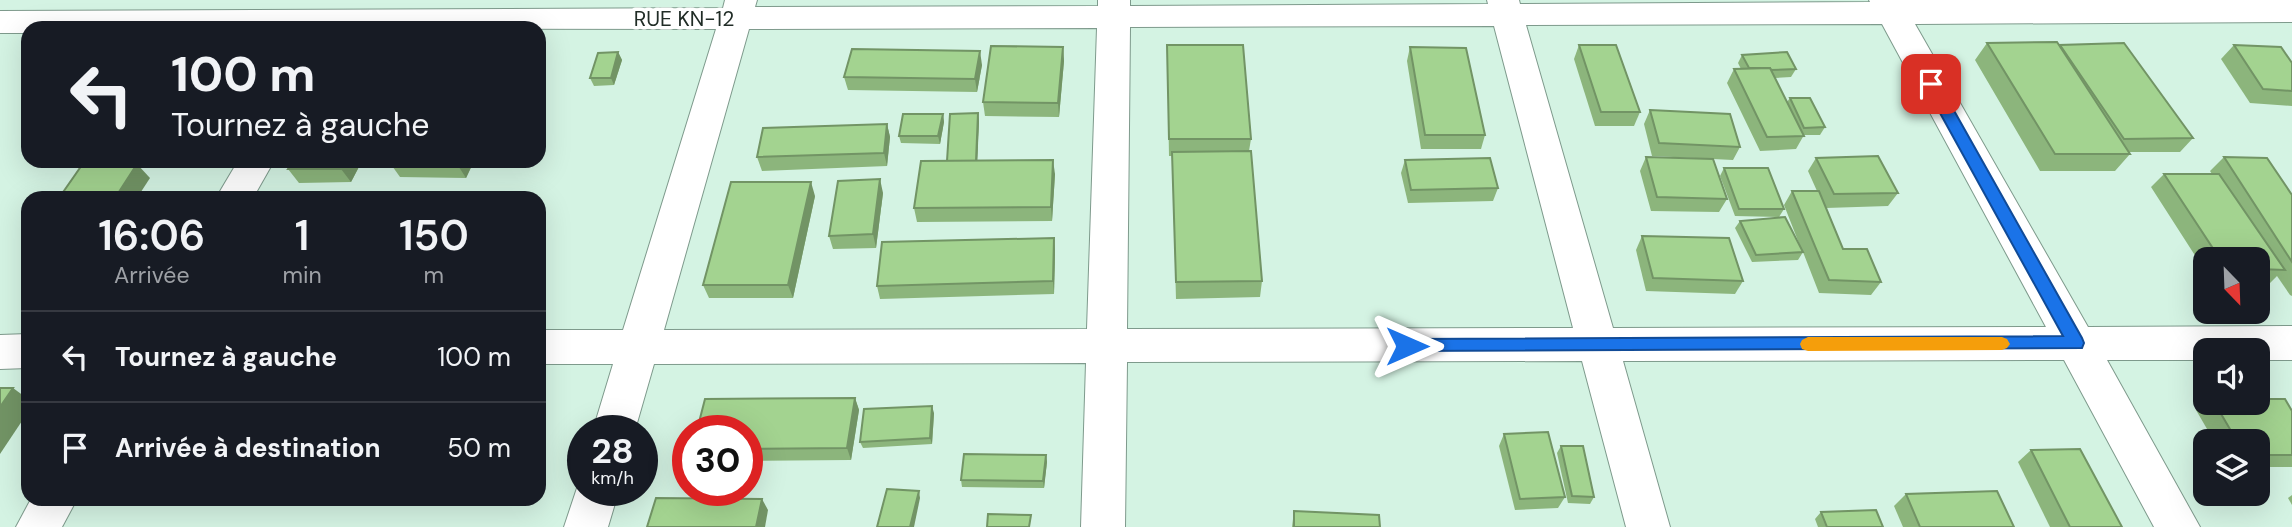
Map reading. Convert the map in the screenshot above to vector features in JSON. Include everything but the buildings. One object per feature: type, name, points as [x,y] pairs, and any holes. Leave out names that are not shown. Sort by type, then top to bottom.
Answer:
[{"type":"street","name":"RUE KN-12","points":[[57,21],[739,9],[1889,6],[2281,13]]},
{"type":"street","points":[[1889,6],[2178,527]]},
{"type":"street","points":[[1505,7],[1648,527]]},
{"type":"street","points":[[1103,527],[1114,8]]},
{"type":"street","points":[[618,415],[739,9]]},
{"type":"street","name":"RUE KN-12","points":[[0,22],[21,22]]},
{"type":"street","points":[[238,191],[252,168]]},
{"type":"street","points":[[546,347],[2292,342]]},
{"type":"street","points":[[0,352],[21,351]]},
{"type":"street","points":[[38,527],[51,506]]},
{"type":"street","points":[[586,527],[592,506]]},
{"type":"slow traffic","points":[[1808,344],[2002,344]]},
{"type":"route","points":[[1407,346],[2076,343],[1931,84]]}]
